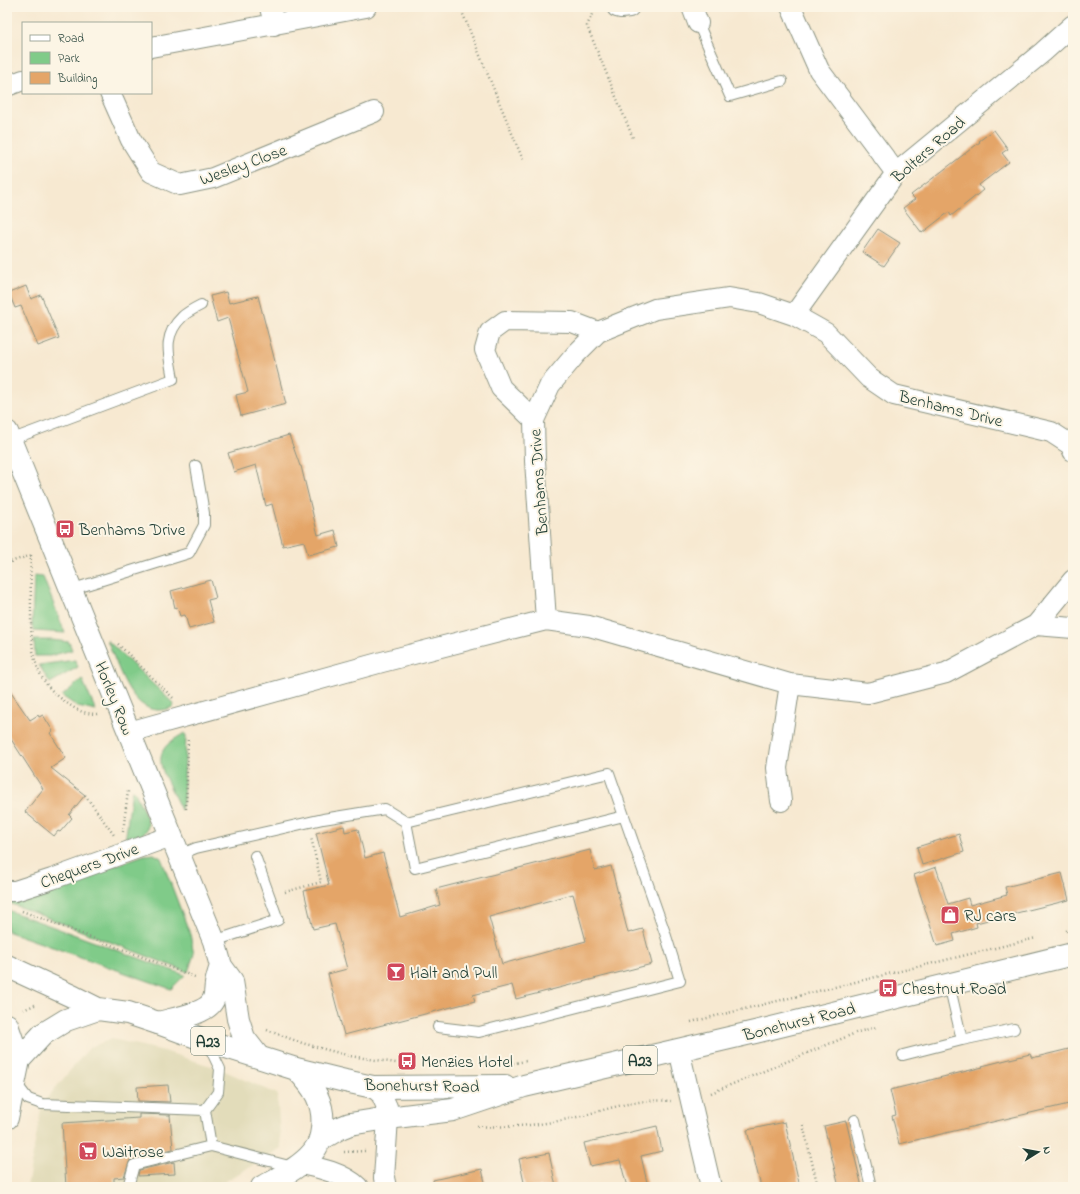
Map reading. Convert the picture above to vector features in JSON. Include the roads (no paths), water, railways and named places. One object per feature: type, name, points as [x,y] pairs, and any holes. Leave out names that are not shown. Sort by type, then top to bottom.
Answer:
[{"type":"main road","name":"Horley Row","points":[[9,436],[70,590],[214,941],[221,966],[232,981],[238,1019],[244,1038],[258,1056]]},
{"type":"main road","name":"Bonehurst Road","points":[[320,1140],[350,1124],[453,1110],[524,1086],[679,1050],[1073,954]]},
{"type":"main road","name":"A23","points":[[7,966],[98,1009],[128,1013],[158,1022],[207,1041],[296,1069],[309,1081],[316,1092],[321,1105],[323,1121],[320,1140],[314,1152],[298,1166],[262,1187]]},
{"type":"main road","points":[[158,1022],[198,1013],[207,1008],[215,995],[216,984],[221,966]]},
{"type":"main road","name":"A23","points":[[17,1070],[43,1034],[66,1020],[98,1009]]},
{"type":"main road","points":[[7,1025],[17,1070],[7,1118]]},
{"type":"main road","name":"Bonehurst Road","points":[[296,1069],[373,1086],[524,1086]]},
{"type":"street","points":[[152,47],[272,16],[366,7]]},
{"type":"street","points":[[617,7],[629,7]]},
{"type":"street","points":[[791,7],[819,70],[896,173]]},
{"type":"street","name":"Bolters Road","points":[[794,315],[896,173],[1072,28]]},
{"type":"street","points":[[7,86],[22,80]]},
{"type":"street","name":"Wesley Close","points":[[110,94],[130,140],[151,172],[180,185],[213,178],[374,112]]},
{"type":"street","name":"Benhams Drive","points":[[546,620],[535,461],[534,420],[550,385],[576,354],[598,332],[655,309],[729,298],[760,303],[794,315],[826,333],[869,378],[894,395],[1051,432],[1072,447]]},
{"type":"street","points":[[534,420],[501,388],[485,350],[490,332],[504,321],[572,322],[598,332]]},
{"type":"street","points":[[129,732],[375,664],[546,620],[589,626],[790,684],[868,693],[946,673],[1036,624],[1073,580]]},
{"type":"street","points":[[1036,624],[1073,628]]},
{"type":"street","points":[[781,801],[777,768],[790,684]]},
{"type":"street","name":"Chequers Drive","points":[[7,890],[15,891],[52,879],[124,846],[175,845]]},
{"type":"street","points":[[679,1050],[692,1103],[708,1186]]},
{"type":"street","points":[[373,1086],[381,1094],[387,1107],[388,1118],[384,1178],[386,1187]]},
{"type":"street","points":[[298,1166],[325,1170],[354,1183],[358,1187]]},
{"type":"lane","points":[[695,15],[730,96],[782,81]]},
{"type":"lane","points":[[9,436],[173,379],[167,349],[172,331],[182,316],[201,304]]},
{"type":"lane","points":[[70,590],[189,553],[204,524],[204,513],[196,466]]},
{"type":"lane","points":[[175,845],[196,848],[308,823],[385,809],[406,822],[609,773],[665,933],[680,981],[479,1032],[438,1026]]},
{"type":"lane","points":[[406,822],[415,868],[624,816]]},
{"type":"lane","points":[[214,941],[278,920],[255,856]]},
{"type":"lane","points":[[949,984],[962,1040]]},
{"type":"lane","points":[[903,1054],[1014,1028]]},
{"type":"lane","points":[[207,1041],[220,1069],[218,1092],[205,1110],[211,1146]]},
{"type":"lane","points":[[17,1070],[28,1099],[42,1104],[205,1110]]},
{"type":"lane","points":[[855,1120],[871,1187]]},
{"type":"lane","points":[[128,1187],[134,1165],[211,1146],[298,1166]]},
{"type":"place","name":"Benhams Drive","points":[[65,529]]},
{"type":"place","name":"RJ cars","points":[[950,915]]},
{"type":"place","name":"Halt and Pull","points":[[396,972]]},
{"type":"place","name":"Chestnut Road","points":[[888,988]]},
{"type":"place","name":"Menzies Hotel","points":[[407,1061]]},
{"type":"place","name":"Waitrose","points":[[88,1151]]}]
